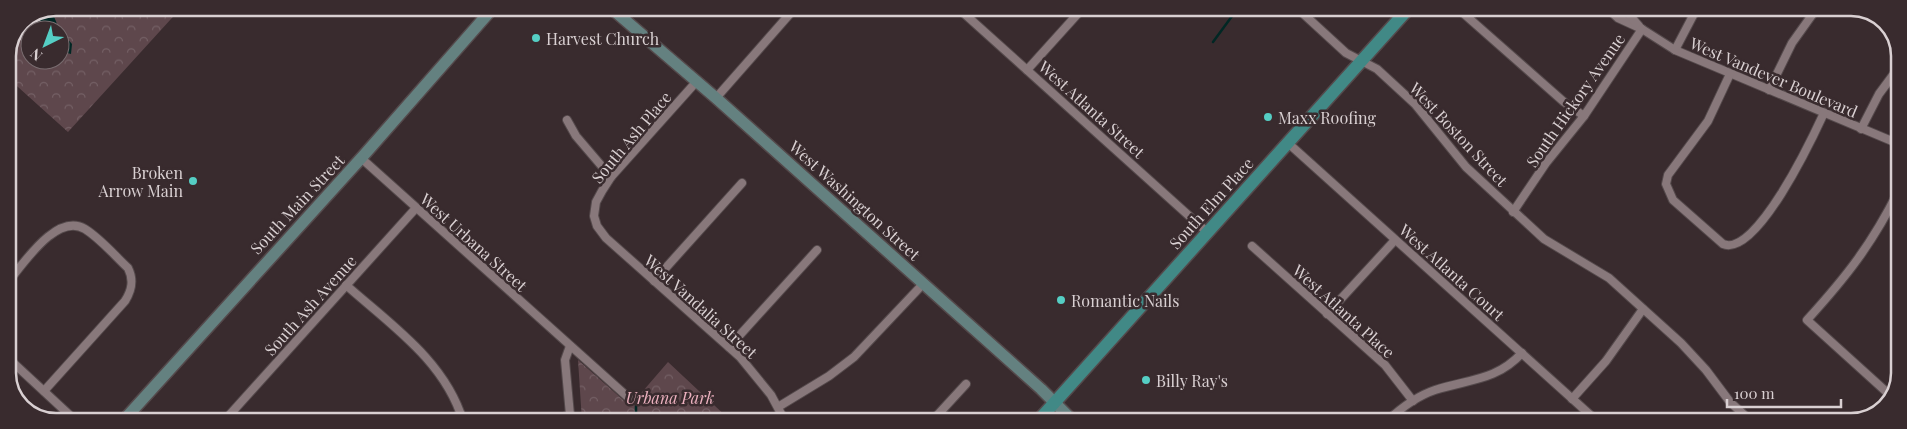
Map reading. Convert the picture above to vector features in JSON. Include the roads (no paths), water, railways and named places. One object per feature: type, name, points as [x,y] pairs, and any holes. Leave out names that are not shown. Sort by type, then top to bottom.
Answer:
[{"type":"main road","name":"South Main Street","points":[[129,413],[361,158],[486,16]]},
{"type":"main road","name":"West Washington Street","points":[[620,16],[697,81],[1065,413]]},
{"type":"main road","name":"South Elm Place","points":[[1046,413],[1402,16]]},
{"type":"street","points":[[716,98],[788,16]]},
{"type":"street","name":"West Atlanta Street","points":[[967,16],[1207,232]]},
{"type":"street","points":[[1027,70],[1076,16]]},
{"type":"street","name":"West Boston Street","points":[[1306,16],[1346,53],[1376,69],[1415,104],[1466,167],[1514,212],[1556,248],[1593,266],[1644,309],[1696,358],[1730,402],[1742,413]]},
{"type":"street","points":[[1466,16],[1564,102],[1584,116]]},
{"type":"street","name":"West Vandever Boulevard","points":[[1616,16],[1642,29],[1675,50],[1891,141]]},
{"type":"street","name":"West Vandever Boulevard","points":[[1630,16],[1642,29]]},
{"type":"street","points":[[1675,50],[1693,16]]},
{"type":"street","points":[[1769,90],[1792,43],[1811,16]]},
{"type":"street","name":"South Hickory Avenue","points":[[1514,212],[1546,163],[1584,116],[1642,29]]},
{"type":"street","points":[[1730,74],[1708,121],[1668,175],[1666,184],[1673,200],[1727,246],[1746,240],[1777,200],[1800,161],[1824,113]]},
{"type":"street","points":[[1861,129],[1878,94],[1891,77]]},
{"type":"street","name":"South Ash Place","points":[[594,216],[596,202],[611,177],[697,81]]},
{"type":"street","points":[[567,120],[576,136],[611,177]]},
{"type":"street","name":"West Atlanta Court","points":[[1288,143],[1589,413]]},
{"type":"street","name":"West Urbana Street","points":[[361,158],[630,399]]},
{"type":"street","points":[[654,281],[742,183]]},
{"type":"street","points":[[1886,392],[1807,320],[1855,265],[1880,228],[1891,206]]},
{"type":"street","name":"South Ash Avenue","points":[[231,413],[416,208]]},
{"type":"street","name":"West Vandalia Street","points":[[594,216],[600,232],[729,347],[760,380],[781,413]]},
{"type":"street","points":[[16,273],[54,231],[68,225],[77,226],[89,232],[128,268],[132,279],[130,294],[125,301],[44,391]]},
{"type":"street","points":[[1327,314],[1395,240]]},
{"type":"street","name":"West Atlanta Place","points":[[1252,246],[1385,366],[1413,401]]},
{"type":"street","points":[[729,347],[817,250]]},
{"type":"street","points":[[778,407],[829,376],[854,357],[923,284]]},
{"type":"street","points":[[346,285],[435,365],[451,389],[460,413]]},
{"type":"street","points":[[1572,399],[1606,361],[1644,309]]},
{"type":"street","points":[[570,346],[565,360],[570,413]]},
{"type":"street","points":[[1398,413],[1413,401],[1433,391],[1490,376],[1513,363],[1522,353]]},
{"type":"street","points":[[16,365],[68,413]]},
{"type":"street","points":[[939,413],[966,384]]},
{"type":"water","points":[[54,16],[55,20],[39,20],[48,17]]},
{"type":"water","points":[[70,42],[72,44],[70,54]]},
{"type":"waterway","points":[[1213,42],[1232,16]]},
{"type":"waterway","points":[[631,399],[636,401],[636,413]]},
{"type":"place","name":"Harvest Church","points":[[536,38]]},
{"type":"place","name":"Maxx Roofing","points":[[1268,117]]},
{"type":"place","name":"Broken Arrow Main","points":[[193,181]]},
{"type":"place","name":"Romantic Nails","points":[[1061,300]]},
{"type":"place","name":"Billy Ray's","points":[[1146,380]]},
{"type":"park label","name":"Urbana Park","points":[[670,397]]}]
